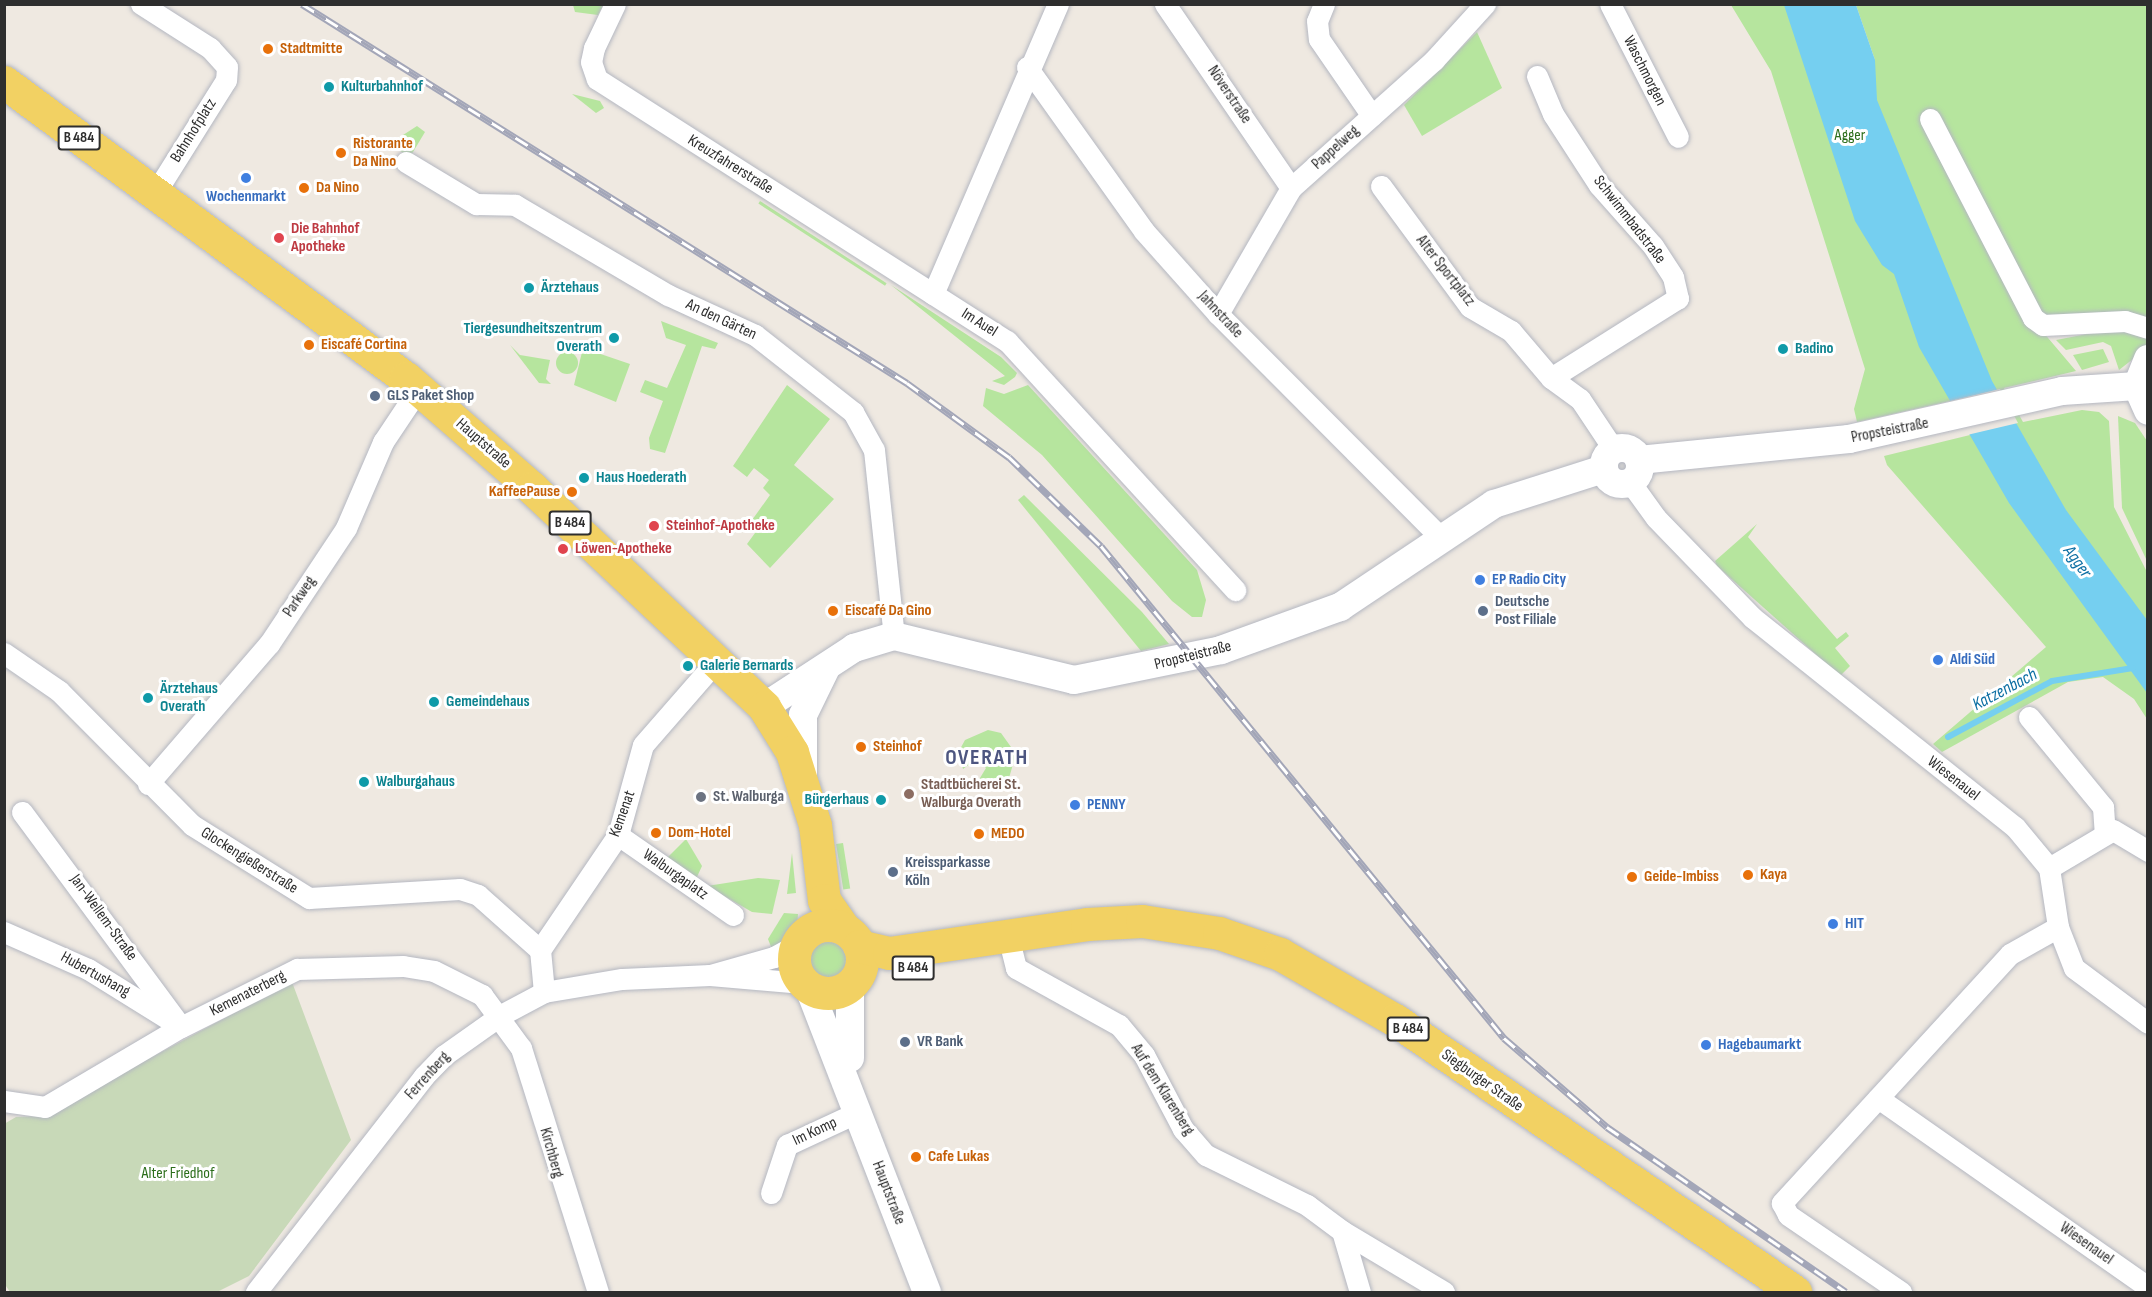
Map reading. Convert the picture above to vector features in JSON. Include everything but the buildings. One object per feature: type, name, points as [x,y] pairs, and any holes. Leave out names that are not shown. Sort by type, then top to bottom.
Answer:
[{"type":"main road","name":"Hauptstraße","points":[[4,82],[419,388],[764,707],[792,752],[815,825],[824,900],[852,937]]},
{"type":"main road","name":"Hauptstraße","points":[[800,941],[801,826],[804,796]]},
{"type":"main road","name":"Siegburger Straße","points":[[852,937],[889,953],[967,945],[1008,936],[1142,921],[1219,933],[1280,954],[1395,1020],[1795,1293]]},
{"type":"main road","name":"B 484","points":[[852,937],[822,926],[800,941],[794,964],[806,985],[822,993],[853,983]]},
{"type":"main road","points":[[852,937],[853,983]]},
{"type":"main road","name":"Siegburger Straße","points":[[853,983],[921,966],[967,945]]},
{"type":"street","name":"Bahnhofplatz","points":[[141,4],[210,48],[227,66],[226,80],[155,193]]},
{"type":"street","name":"Kreuzfahrerstraße","points":[[615,4],[594,48],[591,62],[597,79],[933,294]]},
{"type":"street","points":[[933,294],[1027,67],[1058,4]]},
{"type":"street","name":"Növerstraße","points":[[1165,4],[1291,188]]},
{"type":"street","points":[[1324,4],[1317,21],[1319,39],[1372,116]]},
{"type":"street","name":"Pappelweg","points":[[1218,314],[1291,188],[1372,116],[1485,4]]},
{"type":"street","name":"Waschmorgen","points":[[1610,4],[1678,137]]},
{"type":"street","name":"Jahnstraße","points":[[1027,67],[1144,231],[1218,314],[1442,539]]},
{"type":"street","name":"Schwimmbadstraße","points":[[1537,76],[1553,114],[1599,184],[1653,246],[1673,277],[1678,298],[1551,378]]},
{"type":"street","points":[[1930,119],[2033,318],[2043,325],[2125,321],[2148,328]]},
{"type":"street","name":"An den Gärten","points":[[406,162],[476,204],[515,205],[668,295],[755,335],[853,412],[874,450],[894,636]]},
{"type":"street","name":"Alter Sportplatz","points":[[1381,186],[1470,307],[1511,331],[1551,378],[1580,399],[1622,465]]},
{"type":"street","name":"Im Auel","points":[[933,294],[1007,341],[1235,590]]},
{"type":"street","name":"Propsteistraße","points":[[764,707],[830,663],[870,640],[894,636],[1041,675],[1099,678],[1221,650],[1320,618],[1368,593],[1494,504],[1622,465],[1822,443],[1910,427],[2062,391],[2142,399],[2148,359]]},
{"type":"street","name":"Parkweg","points":[[148,784],[269,644],[346,528],[383,442],[419,388]]},
{"type":"street","name":"Wiesenauel","points":[[1622,465],[1656,518],[1753,618],[2015,827],[2049,868]]},
{"type":"street","name":"Glockengießerstraße","points":[[4,653],[59,691],[148,784],[192,825],[309,898],[460,889],[478,895],[540,950]]},
{"type":"street","points":[[804,796],[803,715],[809,693],[830,663]]},
{"type":"street","name":"Kemenat","points":[[540,950],[618,835],[643,745],[704,675]]},
{"type":"street","points":[[2029,717],[2103,807],[2105,833]]},
{"type":"street","name":"Jan-Wellem-Straße","points":[[22,813],[181,1027]]},
{"type":"street","points":[[2148,851],[2122,831],[2105,833],[2049,868],[2058,927],[2074,968],[2148,1023]]},
{"type":"street","name":"Walburgaplatz","points":[[618,835],[733,915]]},
{"type":"street","points":[[1901,1293],[1788,1215],[1782,1203],[2010,954],[2058,927]]},
{"type":"street","name":"Hubertushang","points":[[4,932],[88,969],[181,1027]]},
{"type":"street","name":"Auf dem Klarenberg","points":[[1008,936],[1016,968],[1119,1025],[1144,1055],[1183,1129],[1206,1155],[1307,1205],[1342,1231],[1444,1293]]},
{"type":"street","name":"Ferrenberg","points":[[710,975],[774,957],[800,941]]},
{"type":"street","points":[[540,950],[544,992]]},
{"type":"street","name":"Kemenaterberg","points":[[4,1101],[45,1107],[181,1027],[297,969],[348,966],[434,971],[482,995],[501,1015]]},
{"type":"street","name":"Ferrenberg","points":[[256,1293],[424,1076],[501,1015],[544,992],[622,979],[710,975],[806,985]]},
{"type":"street","name":"Hauptstraße","points":[[853,983],[853,1103]]},
{"type":"street","name":"Hauptstraße","points":[[806,985],[927,1293]]},
{"type":"street","name":"Kirchberg","points":[[501,1015],[521,1048],[598,1293]]},
{"type":"street","name":"Wiesenauel","points":[[1878,1098],[2148,1287]]},
{"type":"street","name":"Im Komp","points":[[771,1193],[787,1145],[853,1103]]},
{"type":"street","points":[[1342,1231],[1360,1293]]},
{"type":"green space","points":[[573,4],[603,5],[598,15],[575,12]]},
{"type":"green space","points":[[1731,5],[1847,5],[1875,60],[1856,5],[2147,5],[2147,317],[2109,313],[2043,332],[2076,371],[2004,388],[2023,422],[2082,410],[2099,412],[2109,421],[2114,507],[2147,572],[2147,719],[2134,699],[2103,677],[2068,682],[1942,752],[1933,744],[2046,647],[1887,465],[1884,456],[1970,435],[1950,401],[1857,422],[1854,409],[1865,369],[1771,71]]},
{"type":"green space","points":[[1477,32],[1502,88],[1422,136],[1404,105]]},
{"type":"green space","points":[[572,94],[600,101],[604,108],[596,113]]},
{"type":"green space","points":[[417,126],[425,132],[410,157],[389,144]]},
{"type":"green space","points":[[760,201],[887,283],[885,286],[758,204]]},
{"type":"green space","points":[[891,285],[1001,357],[1017,373],[1015,377],[1004,385],[992,381],[1005,376]]},
{"type":"green space","points":[[661,321],[718,343],[715,349],[702,346],[665,453],[650,449],[649,438],[663,401],[640,392],[645,380],[667,388],[686,345],[666,338]]},
{"type":"green space","points":[[2123,327],[2147,338],[2147,348],[2119,370],[2111,346],[2103,342],[2066,350],[2056,340]]},
{"type":"green space","points":[[510,345],[520,355],[550,360],[546,379],[551,384],[539,383]]},
{"type":"green space","points":[[583,348],[630,364],[616,402],[574,385]]},
{"type":"green space","points":[[2103,349],[2109,362],[2082,370],[2073,355]]},
{"type":"green space","points":[[567,352],[575,355],[578,363],[575,371],[567,374],[559,371],[556,363],[559,355]]},
{"type":"green space","points":[[787,385],[830,419],[794,465],[834,499],[770,568],[747,544],[755,533],[747,527],[770,495],[763,488],[769,480],[754,468],[747,477],[733,466]]},
{"type":"green space","points":[[1028,385],[1197,570],[1206,600],[1202,617],[1192,617],[1172,601],[1042,455],[983,406],[986,388],[1004,394]]},
{"type":"green space","points":[[2118,416],[2135,423],[2147,441],[2147,561],[2122,508]]},
{"type":"green space","points":[[1024,495],[1142,612],[1169,644],[1141,651],[1018,500]]},
{"type":"green space","points":[[1757,524],[1748,537],[1837,639],[1846,632],[1849,636],[1835,648],[1850,666],[1840,676],[1717,566],[1715,561]]},
{"type":"green space","points":[[988,730],[1001,733],[1016,754],[1009,778],[988,787],[977,783],[986,768],[977,759],[963,769],[959,751],[965,740]]},
{"type":"green space","points":[[686,839],[702,866],[696,879],[667,858]]},
{"type":"green space","points":[[843,843],[850,888],[843,890],[836,844]]},
{"type":"green space","points":[[792,853],[796,893],[787,894]]},
{"type":"green space","points":[[758,878],[780,880],[772,914],[752,912],[707,886]]},
{"type":"green space","points":[[784,913],[798,914],[797,925],[773,952],[768,939]]},
{"type":"green space","points":[[828,942],[841,947],[846,960],[841,973],[828,978],[815,973],[810,960],[815,947]]},
{"type":"green space","name":"Alter Friedhof","points":[[292,982],[351,1140],[249,1276],[217,1292],[10,1292],[4,1283],[4,1124],[16,1117],[42,1116]]},
{"type":"water","name":"Agger","points":[[1784,5],[1856,5],[1875,60],[1877,100],[1992,381],[2066,510],[2147,620],[2147,693],[2009,503],[1919,347],[1894,274],[1882,265],[1855,221]]},
{"type":"pier","points":[[2000,389],[2018,423],[1967,435],[1950,401]]},
{"type":"waterway","name":"Katzenbach","points":[[1948,737],[2052,681],[2133,668]]},
{"type":"railway","points":[[302,4],[907,383],[1009,457],[1101,546],[1504,1038],[1607,1127],[1846,1292]]},
{"type":"place","name":"Stadtmitte","points":[[268,49]]},
{"type":"place","name":"Kulturbahnhof","points":[[329,87]]},
{"type":"place","name":"Ristorante Da Nino","points":[[341,153]]},
{"type":"place","name":"Wochenmarkt","points":[[246,178]]},
{"type":"place","name":"Da Nino","points":[[304,188]]},
{"type":"place","name":"Die Bahnhof Apotheke","points":[[279,238]]},
{"type":"place","name":"Ärztehaus","points":[[529,288]]},
{"type":"place","name":"Tiergesundheitszentrum Overath","points":[[614,338]]},
{"type":"place","name":"Eiscafé Cortina","points":[[309,345]]},
{"type":"place","name":"Badino","points":[[1783,349]]},
{"type":"place","name":"GLS Paket Shop","points":[[375,396]]},
{"type":"place","name":"Haus Hoederath","points":[[584,478]]},
{"type":"place","name":"KaffeePause","points":[[572,492]]},
{"type":"place","name":"Steinhof-Apotheke","points":[[654,526]]},
{"type":"place","name":"Löwen-Apotheke","points":[[563,549]]},
{"type":"place","name":"EP Radio City","points":[[1480,580]]},
{"type":"place","name":"Eiscafé Da Gino","points":[[833,611]]},
{"type":"place","name":"Deutsche Post Filiale","points":[[1483,611]]},
{"type":"place","name":"Aldi Süd","points":[[1938,660]]},
{"type":"place","name":"Galerie Bernards","points":[[688,666]]},
{"type":"place","name":"Ärztehaus Overath","points":[[148,698]]},
{"type":"place","name":"Gemeindehaus","points":[[434,702]]},
{"type":"place","name":"Steinhof","points":[[861,747]]},
{"type":"place","name":"Walburgahaus","points":[[364,782]]},
{"type":"place","name":"Stadtbücherei St. Walburga Overath","points":[[909,794]]},
{"type":"place","name":"St. Walburga","points":[[701,797]]},
{"type":"place","name":"Bürgerhaus","points":[[881,800]]},
{"type":"place","name":"PENNY","points":[[1075,805]]},
{"type":"place","name":"Dom-Hotel","points":[[656,833]]},
{"type":"place","name":"MEDO","points":[[979,834]]},
{"type":"place","name":"Kreissparkasse Köln","points":[[893,872]]},
{"type":"place","name":"Kaya","points":[[1748,875]]},
{"type":"place","name":"Geide-Imbiss","points":[[1632,877]]},
{"type":"place","name":"HIT","points":[[1833,924]]},
{"type":"place","name":"VR Bank","points":[[905,1042]]},
{"type":"place","name":"Hagebaumarkt","points":[[1706,1045]]},
{"type":"place","name":"Cafe Lukas","points":[[916,1157]]},
{"type":"district","name":"OVERATH","points":[[987,758]]}]
